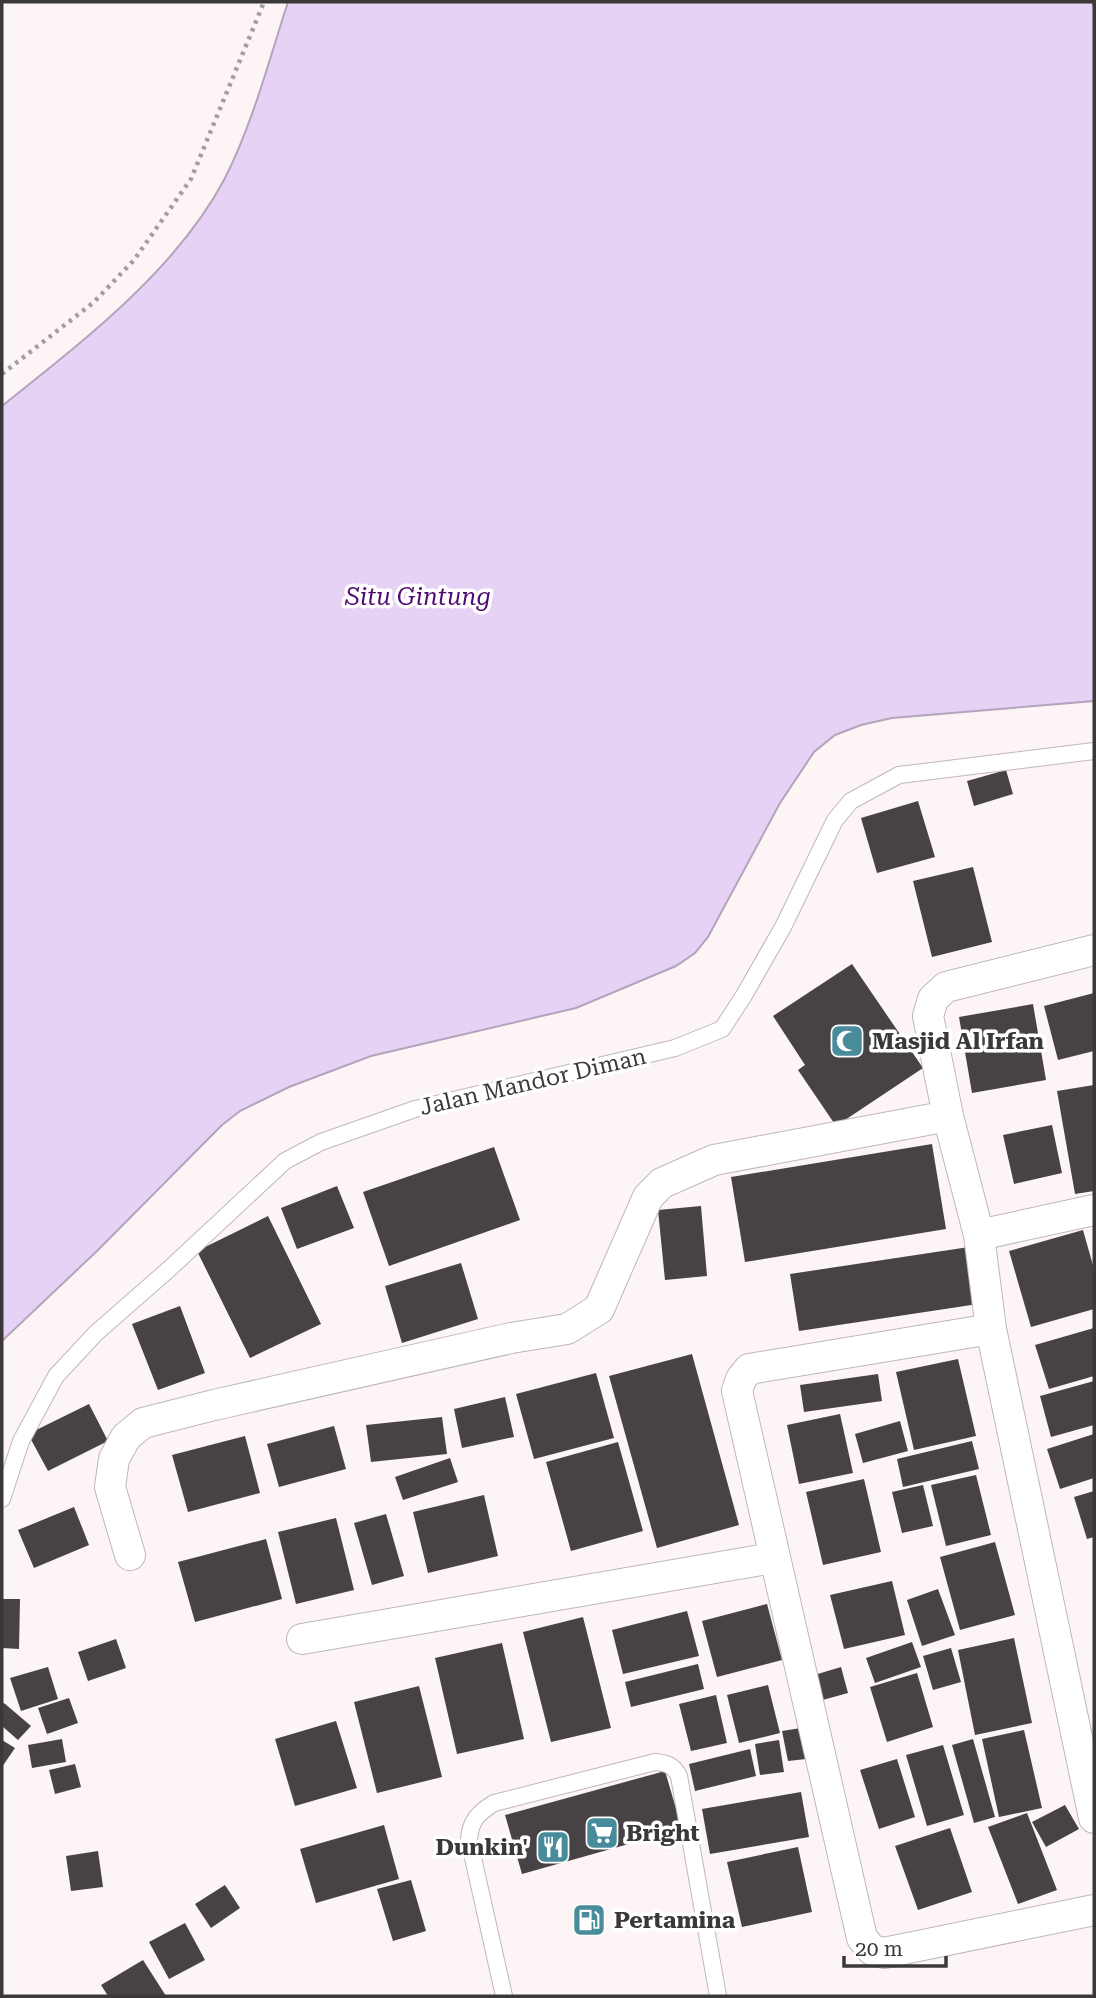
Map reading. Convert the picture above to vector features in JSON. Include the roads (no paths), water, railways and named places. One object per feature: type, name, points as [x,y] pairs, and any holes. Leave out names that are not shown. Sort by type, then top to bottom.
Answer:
[{"type":"street","points":[[1094,950],[946,987],[933,999],[928,1016],[948,1116],[979,1235],[991,1329],[1094,1818]]},
{"type":"street","points":[[130,1555],[110,1487],[114,1459],[126,1437],[144,1423],[511,1338],[566,1329],[599,1309],[648,1197],[662,1183],[714,1160],[948,1116]]},
{"type":"street","points":[[979,1235],[1094,1210]]},
{"type":"street","points":[[991,1329],[748,1369],[740,1379],[737,1391],[773,1558],[862,1938],[872,1950],[884,1953],[1094,1910]]},
{"type":"street","points":[[302,1639],[773,1558]]},
{"type":"lane","name":"Jalan Mandor Diman","points":[[2,1499],[21,1441],[56,1376],[96,1333],[285,1161],[321,1142],[415,1110],[675,1048],[722,1029],[783,927],[835,820],[851,800],[899,775],[1094,751]]},
{"type":"lane","points":[[504,1996],[469,1840],[470,1825],[480,1812],[494,1803],[655,1762],[666,1763],[675,1768],[679,1776],[718,1996]]},
{"type":"water","name":"Situ Gintung","points":[[288,2],[1092,2],[1094,701],[892,718],[861,725],[835,735],[814,752],[780,803],[708,937],[695,953],[676,966],[576,1008],[371,1056],[289,1087],[240,1111],[222,1125],[97,1251],[2,1341],[2,406],[125,302],[154,274],[205,212],[225,178],[244,135]]},
{"type":"place","name":"Masjid Al Irfan","points":[[847,1041]]},
{"type":"place","name":"Bright","points":[[602,1833]]},
{"type":"place","name":"Dunkin'","points":[[553,1847]]},
{"type":"place","name":"Pertamina","points":[[589,1920]]}]
